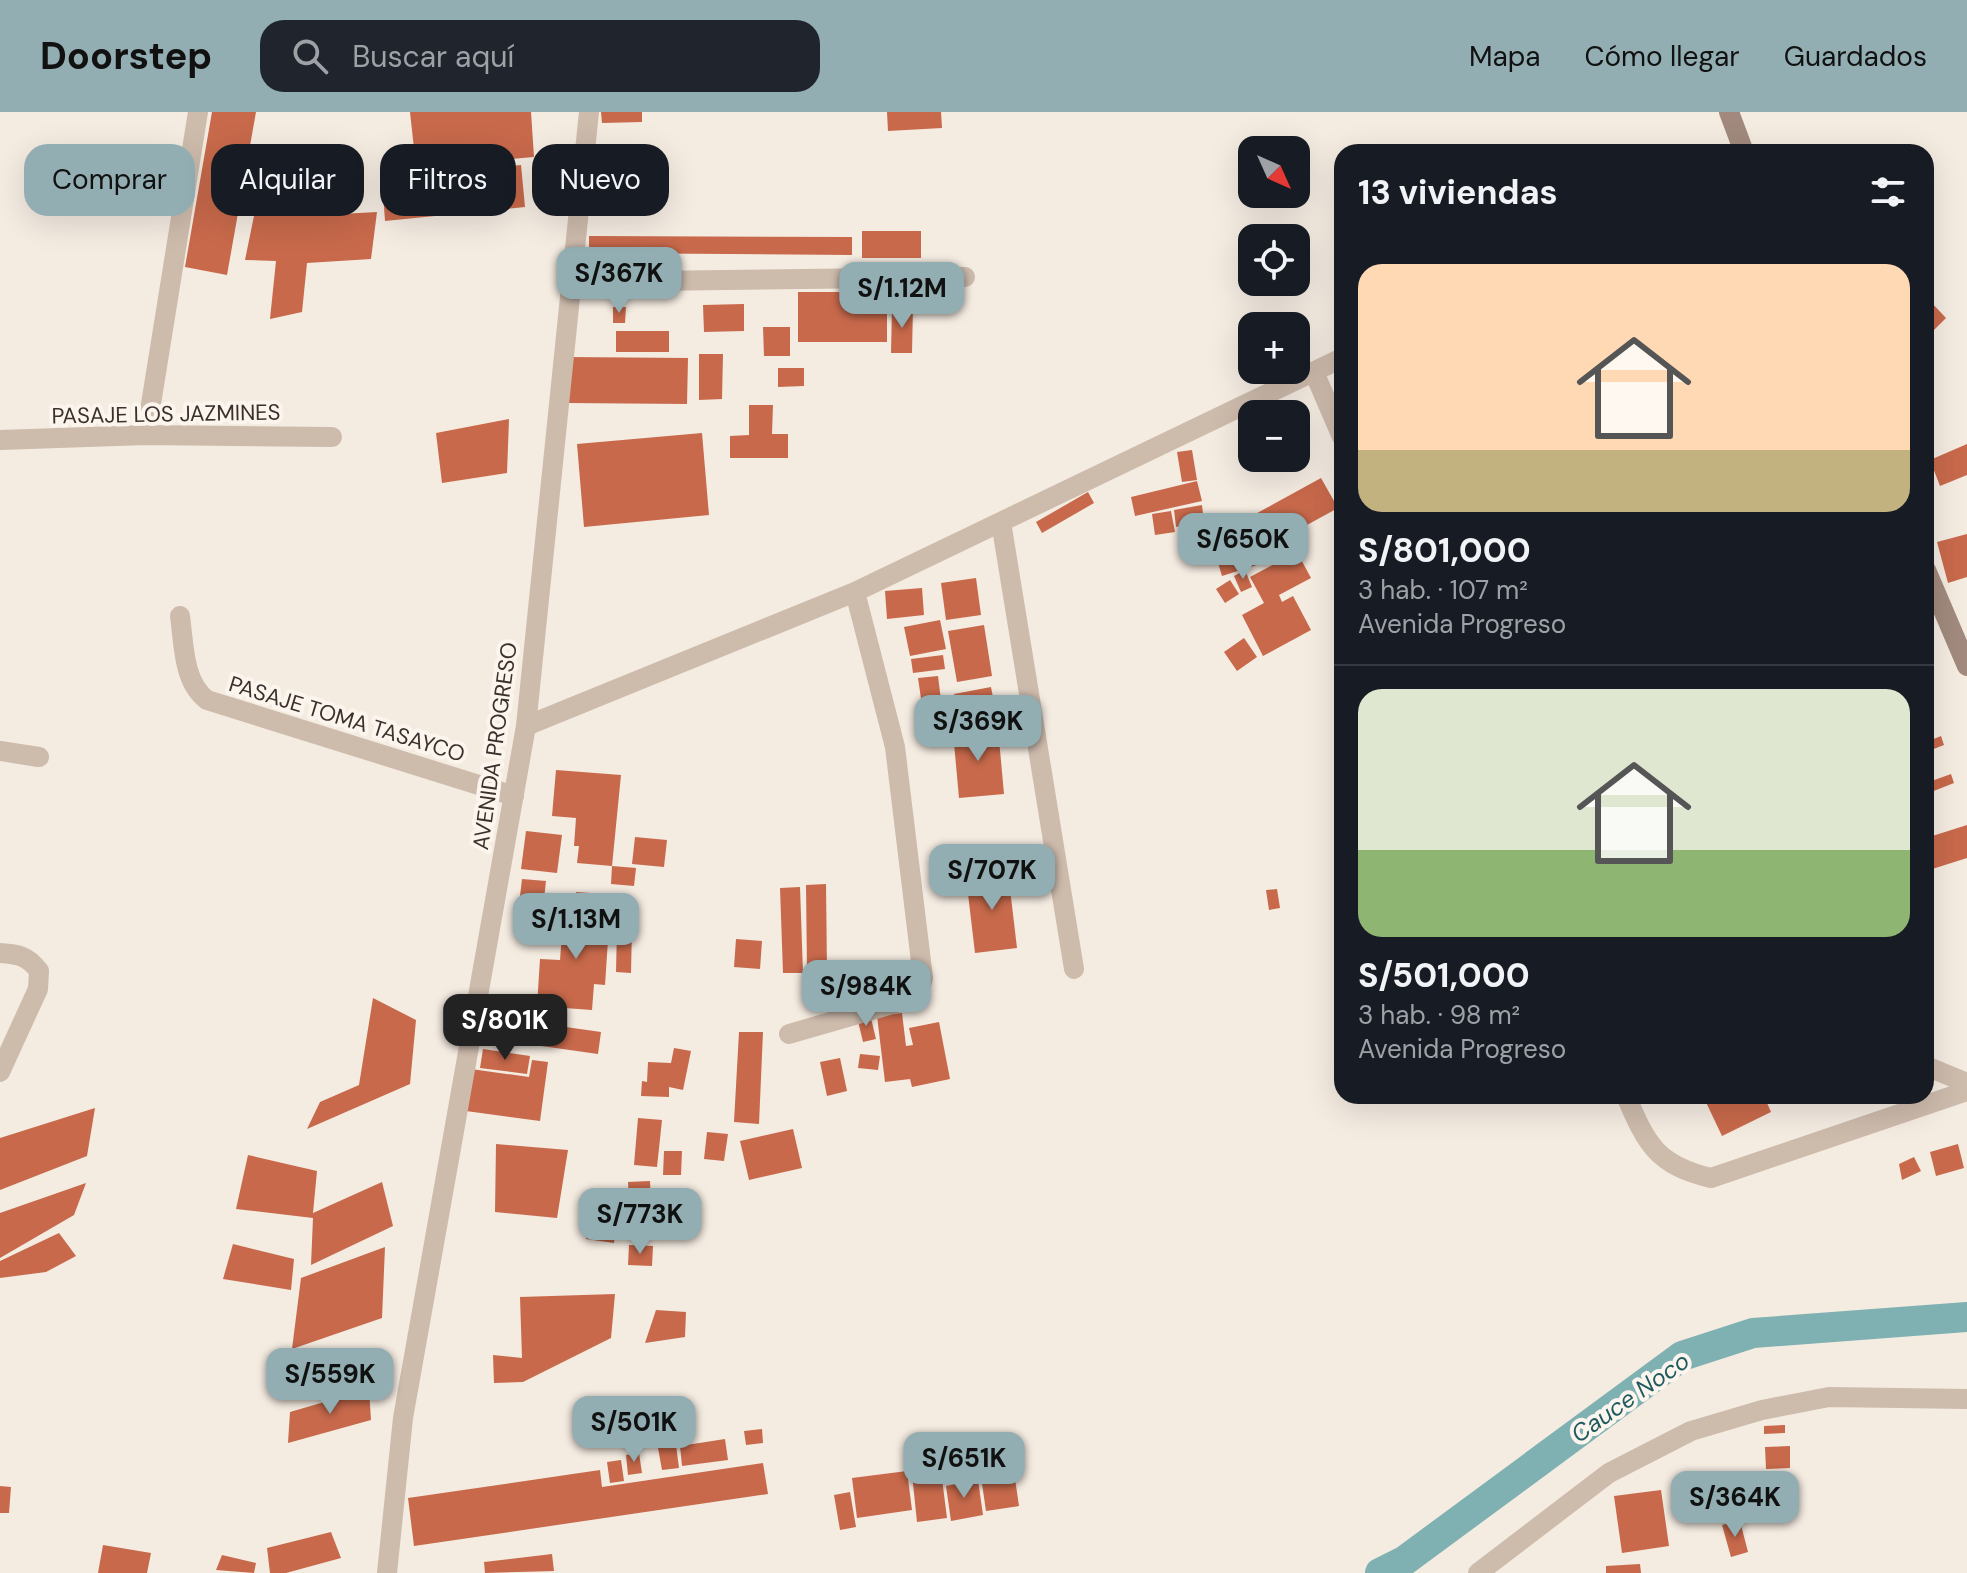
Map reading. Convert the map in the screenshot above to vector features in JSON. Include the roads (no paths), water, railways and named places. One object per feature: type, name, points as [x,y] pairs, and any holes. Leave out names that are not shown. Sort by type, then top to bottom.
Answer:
[{"type":"main road","points":[[1729,112],[1741,144]]},
{"type":"main road","points":[[1934,607],[1967,666]]},
{"type":"street","points":[[146,435],[198,112]]},
{"type":"street","name":"AVENIDA PROGRESO","points":[[387,1573],[403,1418],[526,726],[589,112]]},
{"type":"street","points":[[572,282],[965,277]]},
{"type":"street","points":[[526,726],[855,592],[1334,362]]},
{"type":"street","points":[[1314,372],[1334,418]]},
{"type":"street","name":"PASAJE LOS JAZMINES","points":[[0,440],[146,435],[332,437]]},
{"type":"street","points":[[1001,522],[1074,969]]},
{"type":"street","points":[[789,1034],[903,1001],[918,993],[923,978],[895,747],[855,592]]},
{"type":"street","name":"PASAJE TOMA TASAYCO","points":[[180,616],[189,675],[196,691],[207,700],[514,796]]},
{"type":"street","points":[[0,751],[39,757]]},
{"type":"street","points":[[0,953],[18,954],[31,960],[39,971],[38,989],[0,1072]]},
{"type":"street","points":[[1934,1069],[1967,1083]]},
{"type":"street","points":[[1934,1102],[1967,1091]]},
{"type":"street","points":[[1629,1104],[1641,1131],[1660,1158],[1682,1171],[1711,1178],[1929,1104]]},
{"type":"street","points":[[1478,1573],[1609,1473],[1691,1431],[1762,1410],[1829,1397],[1967,1399]]},
{"type":"waterway","name":"Cauce Noco","points":[[1380,1573],[1404,1561],[1682,1356],[1753,1333],[1967,1317]]}]
